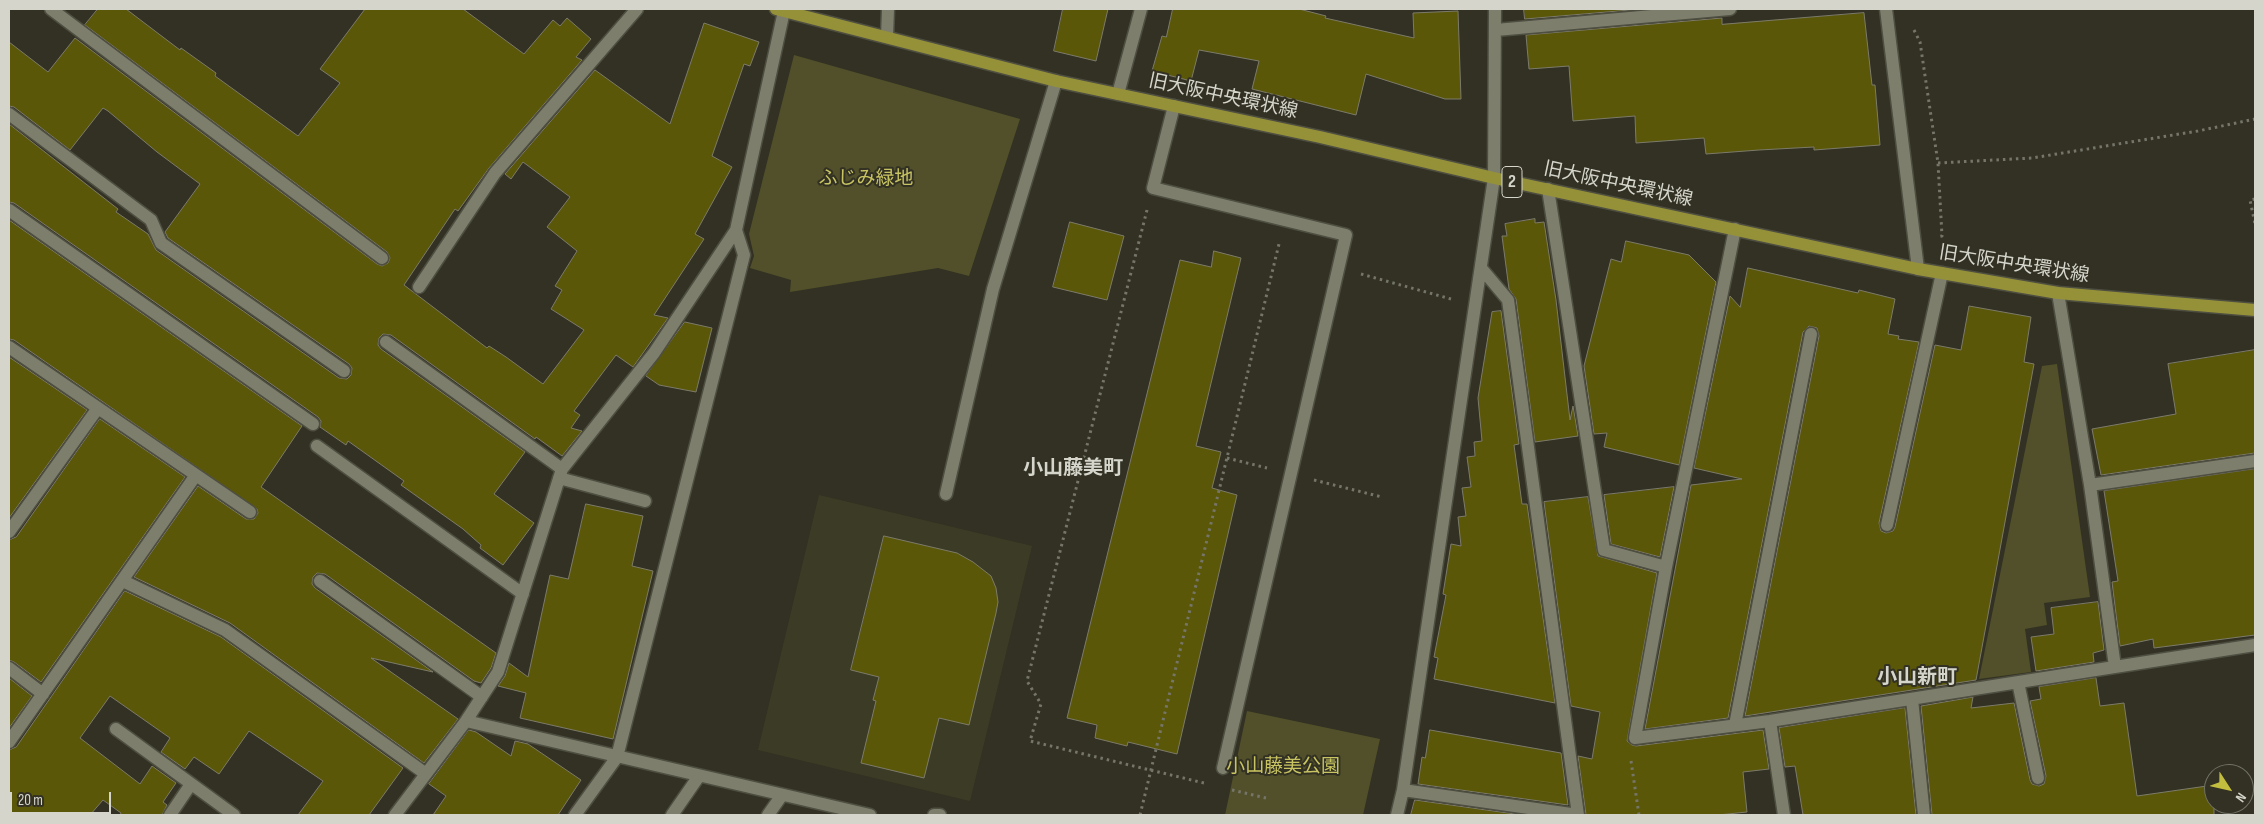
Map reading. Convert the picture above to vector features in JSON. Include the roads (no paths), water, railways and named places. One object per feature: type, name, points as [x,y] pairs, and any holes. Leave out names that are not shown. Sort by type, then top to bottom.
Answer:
[{"type":"main road","name":"旧大阪中央環状線","points":[[780,10],[1056,81],[1320,136],[1494,178],[1942,273],[2058,293],[2255,310]]},
{"type":"street","points":[[51,9],[382,258]]},
{"type":"street","points":[[419,287],[494,173],[636,9]]},
{"type":"street","points":[[886,37],[888,9]]},
{"type":"street","points":[[1118,94],[1141,9]]},
{"type":"street","points":[[1397,815],[1403,790],[1494,178],[1495,9]]},
{"type":"street","points":[[1496,30],[1649,12],[1730,9]]},
{"type":"street","points":[[1886,9],[1918,268]]},
{"type":"street","points":[[395,815],[466,721],[498,672],[560,473],[654,353],[736,230],[780,10]]},
{"type":"street","points":[[946,494],[993,289],[1056,81]]},
{"type":"street","points":[[1174,106],[1153,188],[1346,235],[1223,768]]},
{"type":"street","points":[[9,114],[151,220],[161,243],[344,371]]},
{"type":"street","points":[[1548,189],[1604,550],[1666,567]]},
{"type":"street","points":[[9,210],[313,424]]},
{"type":"street","points":[[1736,229],[1666,567],[1634,738],[1770,721],[2255,645]]},
{"type":"street","points":[[575,815],[617,757],[744,255],[736,230]]},
{"type":"street","points":[[1403,790],[1578,815],[1508,300],[1481,268]]},
{"type":"street","points":[[1887,525],[1942,273]]},
{"type":"street","points":[[2058,293],[2090,484],[2115,667]]},
{"type":"street","points":[[1735,725],[1811,334]]},
{"type":"street","points":[[386,342],[560,473],[645,501]]},
{"type":"street","points":[[9,347],[250,512]]},
{"type":"street","points":[[9,532],[98,408]]},
{"type":"street","points":[[317,446],[523,594]]},
{"type":"street","points":[[2090,484],[2255,460]]},
{"type":"street","points":[[9,742],[196,475]]},
{"type":"street","points":[[123,580],[225,630],[426,774]]},
{"type":"street","points":[[320,581],[482,697]]},
{"type":"street","points":[[9,668],[43,694]]},
{"type":"street","points":[[2018,682],[2038,778]]},
{"type":"street","points":[[1912,699],[1924,815]]},
{"type":"street","points":[[466,721],[870,815]]},
{"type":"street","points":[[1770,721],[1784,815]]},
{"type":"street","points":[[116,729],[234,815]]},
{"type":"street","points":[[672,815],[699,776]]},
{"type":"street","points":[[170,815],[191,784]]},
{"type":"street","points":[[768,815],[782,795]]},
{"type":"street","points":[[934,815],[940,815]]},
{"type":"district","name":"小山藤美町","points":[[1073,469]]},
{"type":"district","name":"小山新町","points":[[1917,678]]},
{"type":"park label","name":"ふじみ緑地","points":[[866,179]]},
{"type":"park label","name":"小山藤美公園","points":[[1283,767]]}]
